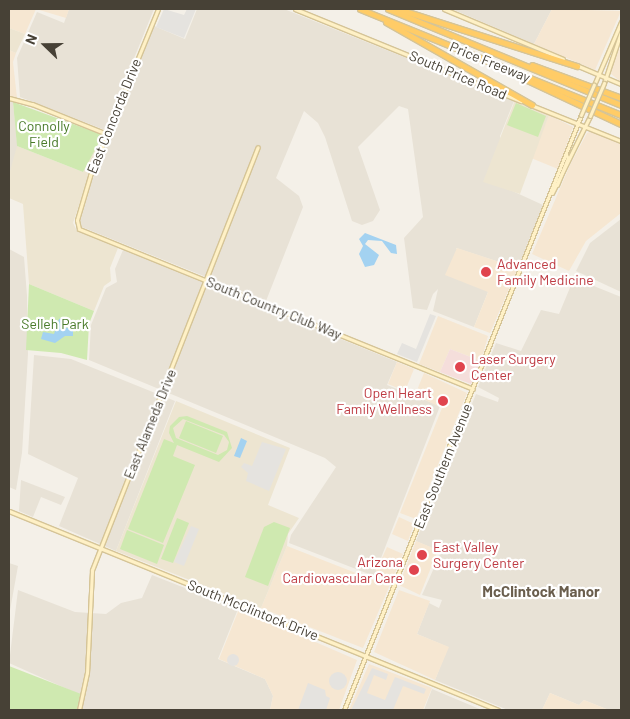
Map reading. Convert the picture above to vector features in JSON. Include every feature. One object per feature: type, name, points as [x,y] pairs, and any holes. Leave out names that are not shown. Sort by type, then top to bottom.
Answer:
[{"type":"highway","name":"Price Freeway","points":[[388,9],[621,105]]},
{"type":"highway","points":[[398,9],[577,66]]},
{"type":"highway","points":[[363,10],[532,105]]},
{"type":"highway","name":"Price Freeway","points":[[363,10],[621,115]]},
{"type":"highway","points":[[493,52],[621,98]]},
{"type":"highway","points":[[521,75],[621,124]]},
{"type":"main road","name":"East Concorda Drive","points":[[76,225],[88,183],[158,9]]},
{"type":"main road","name":"South Price Road","points":[[295,9],[621,141]]},
{"type":"main road","points":[[444,9],[621,84]]},
{"type":"main road","name":"East Southern Avenue","points":[[554,192],[566,154],[621,22]]},
{"type":"main road","name":"East Southern Avenue","points":[[344,710],[554,192],[590,118],[621,32]]},
{"type":"main road","points":[[9,98],[32,104],[107,134]]},
{"type":"main road","name":"East Alameda Drive","points":[[79,710],[87,673],[90,579],[100,548],[258,147]]},
{"type":"main road","name":"South Country Club Way","points":[[76,225],[474,390]]},
{"type":"main road","name":"South McClintock Drive","points":[[9,511],[498,710]]},
{"type":"shaded area","points":[[9,9],[36,9],[25,34],[9,28]]},
{"type":"shaded area","points":[[36,9],[69,9],[66,18]]},
{"type":"shaded area","points":[[69,9],[154,9],[105,130],[20,97],[17,58],[37,12],[64,23]]},
{"type":"shaded area","points":[[164,9],[184,15],[187,9],[196,9],[184,38],[156,27]]},
{"type":"shaded area","points":[[197,9],[284,9],[514,101],[500,136],[508,189],[543,205],[518,268],[456,248],[488,292],[474,327],[433,311],[438,289],[433,294],[427,310],[413,308],[404,238],[423,217],[408,109],[399,106],[358,147],[380,210],[373,221],[362,225],[352,221],[325,137],[318,123],[304,111],[276,178],[299,196],[303,207],[266,301],[82,227],[80,222],[92,181],[154,26],[185,39]]},
{"type":"shaded area","points":[[452,9],[552,9],[534,44]]},
{"type":"shaded area","points":[[552,9],[621,11],[595,70],[534,44]]},
{"type":"shaded area","points":[[9,28],[25,34],[16,53],[9,50]]},
{"type":"shaded area","points":[[618,49],[621,50],[621,82],[610,73]]},
{"type":"shaded area","points":[[9,50],[16,53],[13,62],[17,98],[9,97]]},
{"type":"shaded area","points":[[515,100],[549,115],[520,194],[483,182]]},
{"type":"shaded area","points":[[9,101],[13,102],[18,153],[9,175]]},
{"type":"shaded area","points":[[549,115],[573,127],[558,169],[531,158]]},
{"type":"shaded area","points":[[592,131],[621,143],[621,213],[586,241],[569,271],[532,254],[570,165],[587,133]]},
{"type":"shaded area","points":[[17,146],[83,172],[92,151],[98,149],[73,223],[77,231],[118,248],[110,268],[111,281],[104,286],[94,311],[29,284],[23,204],[9,198],[9,175]]},
{"type":"shaded area","points":[[621,219],[621,292],[576,271],[590,243]]},
{"type":"shaded area","points":[[457,248],[518,268],[490,333],[474,327],[488,292],[445,275]]},
{"type":"shaded area","points":[[9,249],[24,257],[27,296],[28,354],[22,453],[16,490],[9,487]]},
{"type":"shaded area","points":[[123,250],[397,362],[387,385],[440,406],[374,576],[289,543],[291,535],[336,467],[325,458],[89,360],[91,325],[106,288],[117,282],[115,269]]},
{"type":"shaded area","points":[[574,278],[621,297],[621,710],[609,710],[584,700],[579,705],[550,693],[542,710],[508,710],[435,680],[448,647],[417,634],[429,603],[439,608],[442,600],[422,595],[441,552],[416,541],[476,394],[498,402],[499,398],[478,387],[496,343],[521,351],[541,310],[559,314]]},
{"type":"shaded area","points":[[430,314],[436,316],[417,362],[397,354],[402,343],[416,349]]},
{"type":"shaded area","points":[[438,316],[488,336],[481,361],[450,349],[440,372],[419,364]]},
{"type":"shaded area","name":"Laser Surgery Center","points":[[450,349],[481,361],[471,384],[440,372]]},
{"type":"shaded area","points":[[34,355],[71,359],[175,401],[116,551],[59,526],[78,478],[28,454]]},
{"type":"shaded area","points":[[397,362],[414,369],[405,391],[388,384]]},
{"type":"shaded area","points":[[424,373],[467,393],[416,519],[400,513],[442,408],[415,395]]},
{"type":"shaded area","points":[[176,401],[290,448],[268,505],[299,518],[288,534],[287,546],[261,608],[116,551]]},
{"type":"shaded area","points":[[262,442],[286,449],[269,491],[246,481],[248,473],[241,467],[244,463],[252,466]]},
{"type":"shaded area","points":[[21,480],[65,497],[61,505],[41,497],[33,517],[19,511]]},
{"type":"shaded area","points":[[399,517],[414,524],[408,541],[392,534]]},
{"type":"shaded area","points":[[191,526],[199,529],[184,566],[174,562]]},
{"type":"shaded area","points":[[416,541],[438,550],[420,595],[399,585]]},
{"type":"shaded area","points":[[287,546],[389,586],[373,578],[387,547],[403,554],[363,648],[261,608]]},
{"type":"shaded area","points":[[9,563],[18,566],[9,616]]},
{"type":"shaded area","points":[[152,575],[238,609],[218,659],[265,679],[273,696],[270,710],[82,710],[85,697],[9,663],[18,590],[75,612],[106,614],[121,603],[142,598]]},
{"type":"shaded area","points":[[399,590],[430,601],[417,634],[449,647],[435,680],[374,652]]},
{"type":"shaded area","points":[[239,609],[357,660],[339,710],[270,710],[273,696],[265,679],[219,659]]},
{"type":"shaded area","points":[[231,654],[235,654],[239,660],[235,666],[231,666],[227,662],[227,658]]},
{"type":"shaded area","points":[[369,664],[432,688],[423,710],[349,710]]},
{"type":"shaded area","points":[[372,668],[388,674],[386,680],[374,675],[367,693],[385,700],[395,677],[426,689],[424,694],[403,686],[393,710],[351,710]]},
{"type":"shaded area","points":[[334,672],[342,672],[347,677],[345,688],[334,690],[329,685],[329,677]]},
{"type":"shaded area","points":[[308,683],[325,690],[326,696],[330,698],[326,710],[298,710]]},
{"type":"shaded area","points":[[432,689],[482,710],[424,710]]},
{"type":"shaded area","points":[[550,693],[579,705],[584,700],[609,710],[542,710]]},
{"type":"green space","name":"Connolly Field","points":[[13,102],[103,135],[83,172],[17,146]]},
{"type":"green space","points":[[516,103],[546,116],[538,137],[507,125]]},
{"type":"green space","name":"Selleh Park","points":[[29,284],[94,311],[89,324],[87,360],[61,353],[26,350]]},
{"type":"green space","points":[[187,416],[227,432],[232,448],[219,462],[177,445],[173,456],[195,465],[163,543],[128,529],[164,439],[174,443],[169,433],[170,426],[179,417]],"holes":[[[183,419],[224,435],[229,442],[227,450],[218,455],[176,438],[173,428]]]},
{"type":"green space","points":[[186,421],[223,436],[216,453],[179,438]]},
{"type":"green space","points":[[177,518],[189,523],[173,563],[161,559]]},
{"type":"green space","points":[[274,522],[290,528],[268,586],[245,577],[264,527]]},
{"type":"green space","points":[[127,530],[164,545],[157,564],[120,549]]},
{"type":"green space","points":[[9,666],[81,694],[77,710],[9,710]]},
{"type":"water","points":[[365,233],[396,245],[397,254],[391,253],[382,241],[368,240],[365,244],[379,255],[374,265],[365,267],[359,254],[363,246],[359,239]]},
{"type":"water","points":[[64,317],[65,327],[73,330],[73,336],[65,336],[55,343],[41,339],[43,332],[54,334],[59,319]]},
{"type":"water","points":[[241,438],[247,441],[240,458],[234,456]]},
{"type":"place","name":"Advanced Family Medicine","points":[[486,272]]},
{"type":"place","name":"Laser Surgery Center","points":[[460,367]]},
{"type":"place","name":"Open Heart Family Wellness","points":[[443,401]]},
{"type":"place","name":"East Valley Surgery Center","points":[[422,555]]},
{"type":"place","name":"Arizona Cardiovascular Care","points":[[414,570]]},
{"type":"district","name":"McClintock Manor","points":[[541,592]]}]
